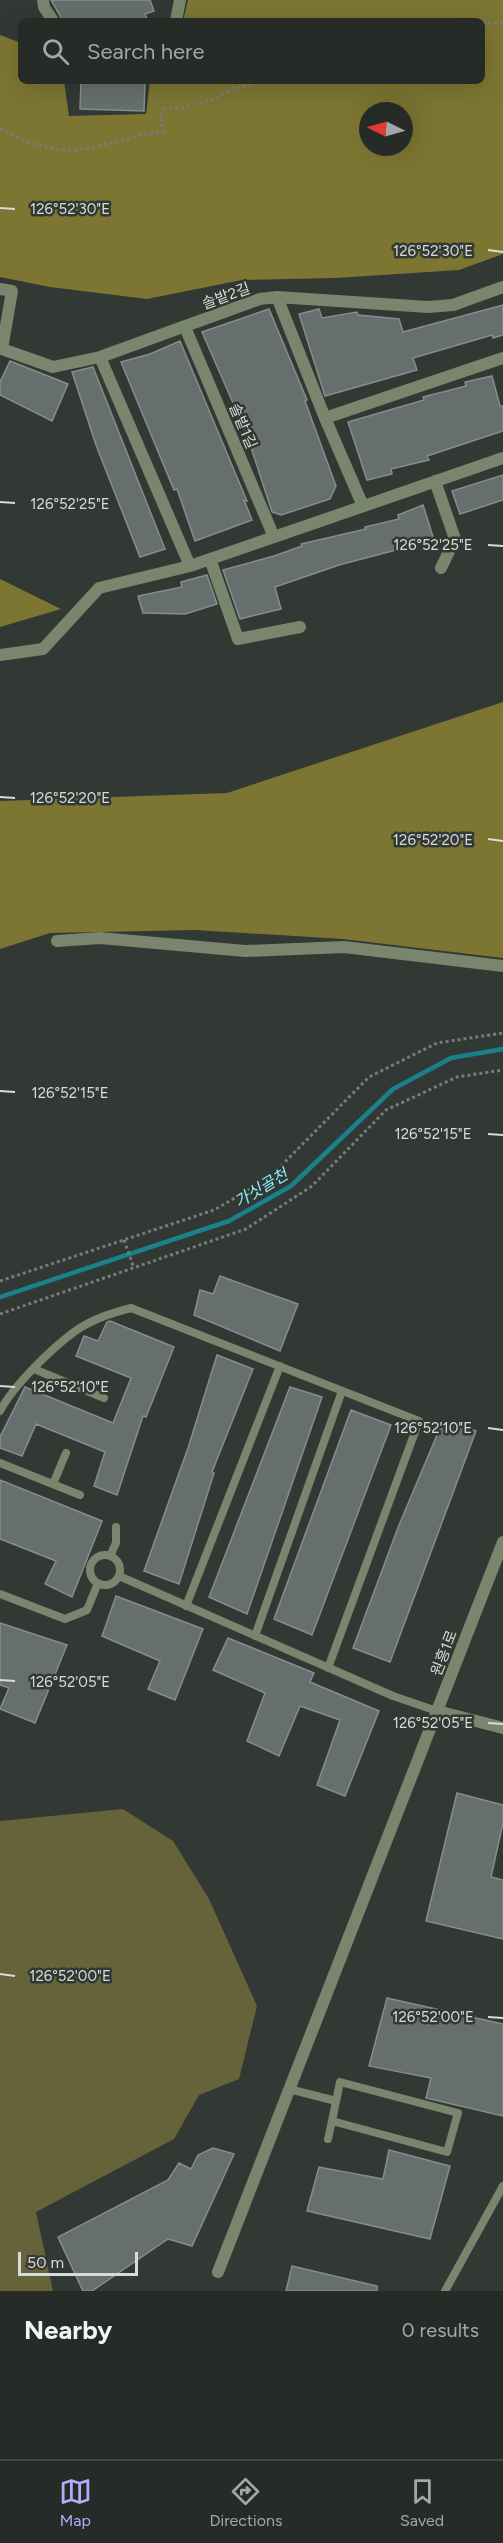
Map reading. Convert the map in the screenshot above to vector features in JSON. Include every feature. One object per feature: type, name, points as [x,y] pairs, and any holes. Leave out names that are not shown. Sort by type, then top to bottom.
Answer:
[{"type":"street","points":[[43,0],[44,7],[51,18]]},
{"type":"street","points":[[177,18],[180,0]]},
{"type":"street","name":"솔밭2길","points":[[0,289],[12,291],[2,349],[53,367],[100,357],[261,299],[277,297],[428,307],[453,304],[503,287]]},
{"type":"street","points":[[277,297],[363,506]]},
{"type":"street","name":"솔밭1길","points":[[185,327],[274,537]]},
{"type":"street","points":[[100,357],[190,566]]},
{"type":"street","points":[[325,418],[503,358]]},
{"type":"street","points":[[0,655],[43,650],[99,588],[190,566],[503,458]]},
{"type":"street","points":[[435,481],[455,539],[441,568]]},
{"type":"street","points":[[210,559],[238,639],[300,627]]},
{"type":"street","points":[[57,941],[100,938],[245,951],[344,947],[503,966]]},
{"type":"street","name":"원흥1로","points":[[218,2272],[503,1542]]},
{"type":"street","points":[[437,1711],[503,1728]]},
{"type":"lane","points":[[0,1411],[6,1399],[34,1369],[74,1332],[108,1314],[131,1308],[419,1420],[328,1668]]},
{"type":"lane","points":[[186,1606],[280,1366]]},
{"type":"lane","points":[[34,1369],[104,1398]]},
{"type":"lane","points":[[255,1636],[342,1390]]},
{"type":"lane","points":[[52,1484],[66,1453]]},
{"type":"lane","points":[[0,1463],[80,1495]]},
{"type":"lane","points":[[110,1556],[116,1543],[117,1527]]},
{"type":"lane","points":[[110,1556],[117,1562],[118,1576]]},
{"type":"lane","points":[[110,1556],[96,1559],[91,1567],[92,1576],[98,1583],[108,1585],[118,1576]]},
{"type":"lane","points":[[118,1576],[393,1696],[437,1711]]},
{"type":"lane","points":[[0,1594],[65,1619],[87,1610],[98,1583]]},
{"type":"lane","points":[[328,2139],[340,2082],[458,2113],[447,2152],[332,2121]]},
{"type":"lane","points":[[289,2089],[336,2101]]},
{"type":"lane","points":[[445,2291],[503,2186]]},
{"type":"path","points":[[485,23],[503,23]]},
{"type":"path","points":[[0,129],[25,142],[69,150],[81,148],[147,133],[163,132],[160,116],[165,109],[185,107],[218,98],[233,88],[251,84]]},
{"type":"path","points":[[0,1281],[214,1210],[269,1178],[369,1077],[437,1043],[503,1033]]},
{"type":"path","points":[[0,1314],[246,1230],[312,1186],[386,1110],[458,1077],[503,1070]]},
{"type":"path","points":[[124,1240],[134,1268]]},
{"type":"shaded area","points":[[188,0],[503,0],[503,254],[459,270],[336,278],[242,280],[147,299],[50,287],[0,277],[0,35],[18,42],[18,84],[64,84],[69,116],[146,114],[150,84],[485,84],[485,18],[184,18]]},
{"type":"shaded area","points":[[0,579],[61,609],[0,627]]},
{"type":"shaded area","points":[[503,702],[503,958],[343,939],[195,930],[50,933],[0,949],[0,801],[227,793]]},
{"type":"shaded area","points":[[123,1809],[173,1841],[209,1899],[257,2006],[239,2079],[199,2095],[174,2139],[36,2212],[53,2291],[0,2291],[0,1821]]},
{"type":"building","points":[[51,0],[150,0],[154,11],[145,14],[147,18],[61,18]]},
{"type":"building","points":[[81,84],[145,84],[144,111],[80,109]]},
{"type":"building","points":[[503,305],[503,335],[493,338],[492,335],[413,358],[417,370],[325,396],[299,314],[319,309],[322,318],[357,312],[358,315],[399,319],[403,332]]},
{"type":"building","points":[[269,309],[307,400],[305,401],[336,486],[330,499],[281,515],[272,512],[247,435],[202,332]]},
{"type":"building","points":[[180,341],[247,501],[244,500],[252,520],[195,541],[177,489],[174,490],[121,362],[150,354]]},
{"type":"building","points":[[10,361],[68,384],[52,421],[0,395],[0,382]]},
{"type":"building","points":[[93,367],[165,549],[140,557],[96,445],[72,372]]},
{"type":"building","points":[[492,376],[500,406],[503,406],[503,431],[427,456],[429,460],[391,469],[392,474],[367,480],[348,422],[424,400],[423,397],[466,386],[465,382]]},
{"type":"building","points":[[503,475],[503,500],[460,514],[452,491]]},
{"type":"building","points":[[423,505],[434,540],[339,565],[275,587],[281,609],[240,619],[223,570],[274,556],[302,546],[301,544],[399,519],[398,515]]},
{"type":"building","points":[[207,575],[217,604],[185,614],[143,613],[138,596],[182,587],[181,582]]},
{"type":"building","points":[[220,1276],[298,1304],[280,1351],[194,1315],[200,1290],[213,1294]]},
{"type":"building","points":[[110,1321],[174,1347],[146,1417],[143,1416],[117,1495],[94,1486],[105,1452],[36,1424],[22,1456],[0,1448],[0,1437],[25,1387],[113,1423],[131,1378],[76,1356],[84,1336],[98,1341],[107,1322]]},
{"type":"building","points":[[217,1355],[253,1369],[212,1472],[214,1473],[179,1584],[144,1571],[188,1448]]},
{"type":"building","points":[[290,1387],[322,1397],[247,1614],[209,1597]]},
{"type":"building","points":[[351,1410],[391,1425],[312,1635],[274,1619]]},
{"type":"building","points":[[443,1421],[476,1431],[390,1662],[353,1648],[399,1525]]},
{"type":"building","points":[[0,1480],[102,1521],[72,1597],[45,1584],[56,1561],[0,1539]]},
{"type":"building","points":[[116,1596],[203,1629],[175,1700],[148,1689],[160,1661],[102,1636]]},
{"type":"building","points":[[0,1623],[67,1645],[35,1723],[0,1709],[9,1688],[0,1685]]},
{"type":"building","points":[[228,1638],[314,1673],[310,1682],[379,1711],[345,1796],[317,1785],[340,1720],[300,1706],[279,1756],[247,1741],[265,1693],[213,1670]]},
{"type":"building","points":[[457,1793],[503,1805],[503,1823],[491,1877],[503,1880],[503,1939],[426,1921]]},
{"type":"building","points":[[387,1998],[503,2024],[503,2116],[426,2098],[431,2078],[369,2066]]},
{"type":"building","points":[[213,2148],[234,2154],[192,2246],[168,2239],[92,2291],[83,2291],[58,2237],[168,2180],[179,2163],[191,2169],[198,2155]]},
{"type":"building","points":[[389,2150],[450,2166],[430,2239],[307,2211],[319,2167],[383,2179]]},
{"type":"building","points":[[292,2266],[377,2286],[377,2291],[286,2291]]},
{"type":"waterway","name":"가싯골천","points":[[0,1297],[229,1221],[291,1186],[393,1089],[451,1058],[503,1049]]}]
